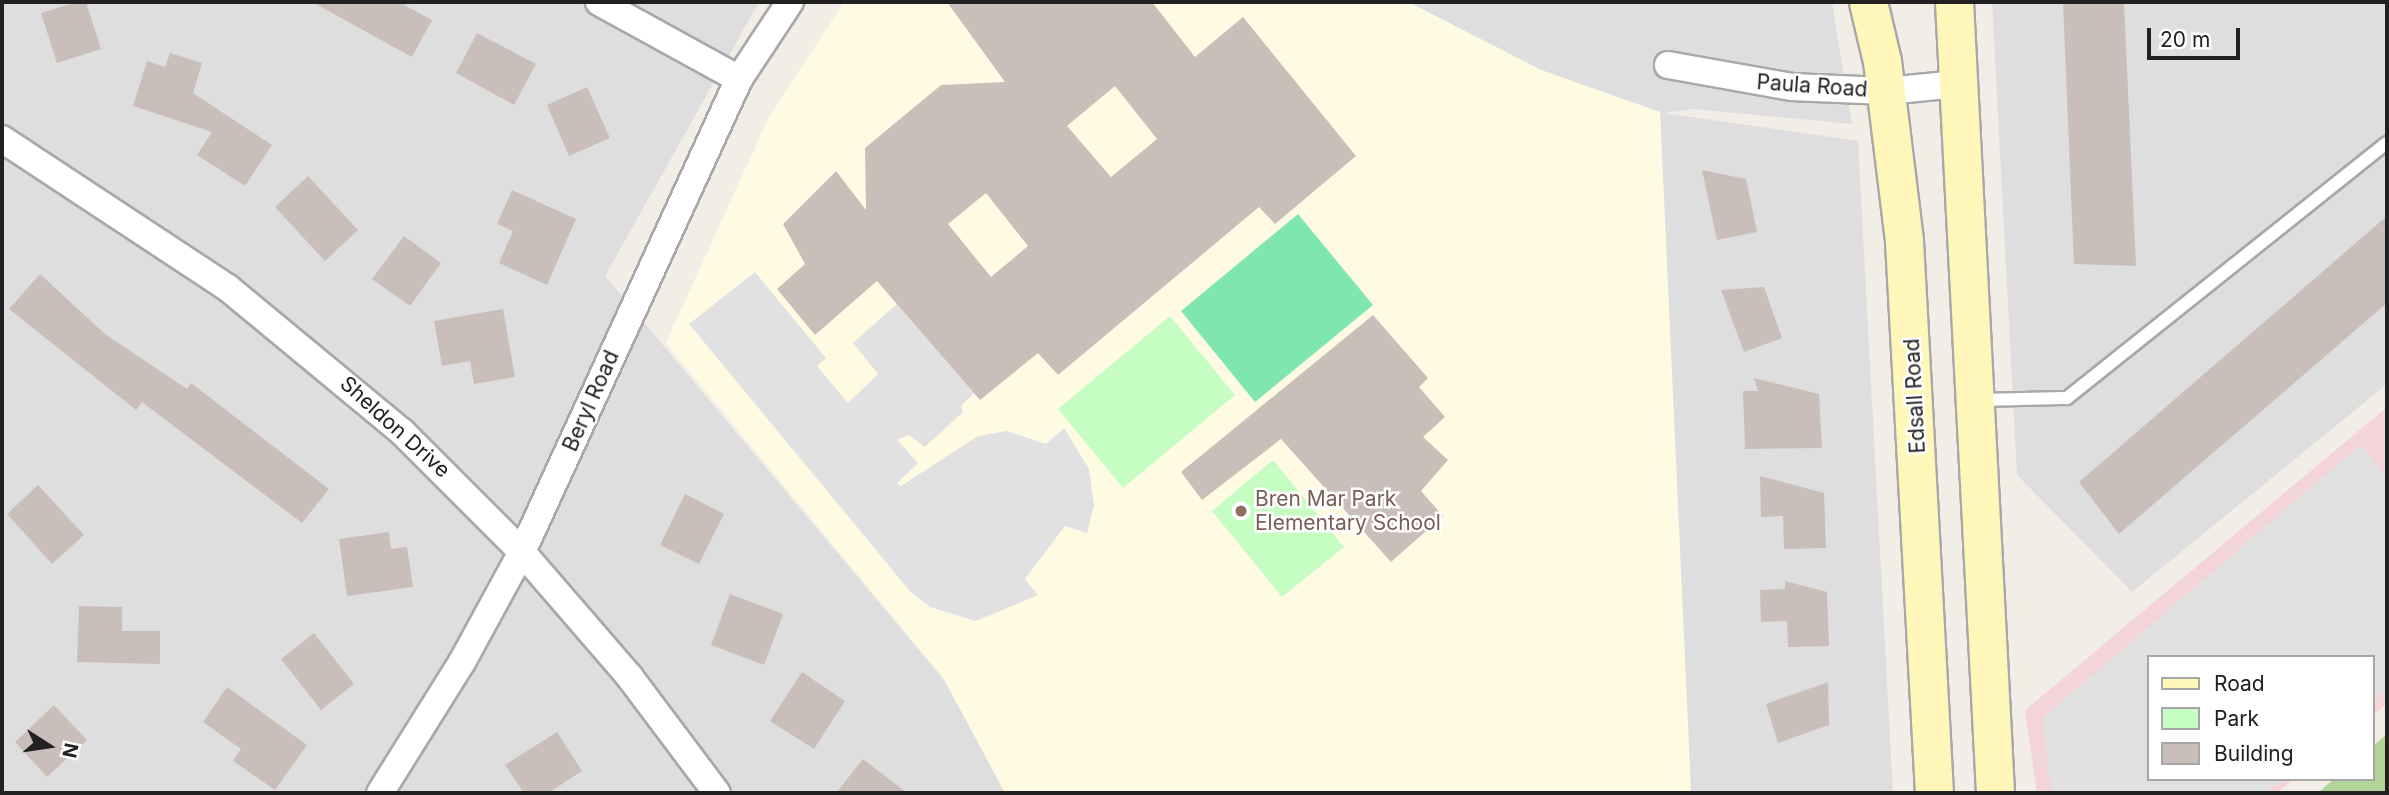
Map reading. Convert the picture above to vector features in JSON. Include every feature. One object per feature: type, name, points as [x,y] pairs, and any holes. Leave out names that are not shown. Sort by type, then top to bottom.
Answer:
[{"type":"main road","name":"Edsall Road","points":[[1868,2],[1886,91],[1915,377],[1934,793]]},
{"type":"main road","points":[[1954,2],[1995,793]]},
{"type":"street","points":[[599,2],[739,79]]},
{"type":"street","name":"Beryl Road","points":[[380,793],[462,662],[522,552],[739,79],[790,2]]},
{"type":"street","name":"Paula Road","points":[[1668,65],[1791,87],[1886,91],[1958,85]]},
{"type":"street","name":"Sheldon Drive","points":[[2,138],[152,233],[301,345],[403,433],[522,552],[629,676],[716,793]]},
{"type":"lane","points":[[1973,400],[2067,398],[2387,143]]},
{"type":"shaded area","points":[[2,2],[759,2],[605,276],[944,680],[1006,793],[2,793]]},
{"type":"shaded area","name":"Bren Mar Park Elementary School","points":[[844,2],[1408,2],[1541,70],[1660,112],[1691,793],[1005,793],[944,679],[666,343],[769,117]]},
{"type":"shaded area","points":[[1408,2],[1832,2],[1852,124],[1693,109],[1664,113],[1858,141],[1893,793],[1691,793],[1660,113],[1541,70]]},
{"type":"shaded area","points":[[1992,2],[2387,2],[2387,384],[2132,592],[2017,475]]},
{"type":"shaded area","points":[[755,272],[826,358],[817,366],[848,403],[878,374],[853,343],[897,304],[974,393],[961,406],[963,412],[925,447],[909,435],[897,440],[918,463],[897,483],[901,486],[978,436],[1007,431],[1046,444],[1064,428],[1089,469],[1094,505],[1087,533],[1065,526],[1025,579],[1038,595],[976,621],[930,607],[909,590],[689,324]]},
{"type":"shaded area","points":[[2387,407],[2387,704],[2375,713],[2375,655],[2148,655],[2148,781],[2292,781],[2277,793],[2037,793],[2025,710]]},
{"type":"shaded area","points":[[2360,445],[2387,477],[2387,689],[2375,699],[2375,655],[2148,655],[2148,781],[2280,781],[2264,793],[2051,793],[2043,718]]},
{"type":"green space","points":[[1298,214],[1373,305],[1255,402],[1181,311]]},
{"type":"green space","points":[[1170,316],[1235,395],[1123,488],[1058,409]]},
{"type":"green space","points":[[1273,460],[1344,547],[1282,597],[1212,511]]},
{"type":"green space","points":[[2387,734],[2387,793],[2318,793],[2332,781],[2375,781],[2375,744]]},
{"type":"building","points":[[77,2],[86,2],[101,49],[57,63],[41,13]]},
{"type":"building","points":[[312,2],[399,2],[432,20],[412,57]]},
{"type":"building","points":[[947,2],[1152,2],[1195,57],[1243,17],[1356,156],[1275,224],[1259,207],[1058,375],[1038,353],[980,400],[877,281],[815,335],[777,289],[805,264],[783,224],[836,171],[866,210],[865,148],[941,85],[1005,82]],"holes":[[[1115,86],[1157,139],[1111,177],[1067,126]],[[986,193],[1028,246],[991,277],[948,224]]]},
{"type":"building","points":[[2063,2],[2124,2],[2136,266],[2074,264]]},
{"type":"building","points":[[477,33],[536,64],[514,105],[456,73]]},
{"type":"building","points":[[170,53],[202,63],[193,93],[272,145],[245,186],[197,155],[212,132],[133,106],[147,61],[165,67]]},
{"type":"building","points":[[587,87],[610,138],[569,156],[547,105]]},
{"type":"building","points":[[1702,170],[1746,179],[1757,232],[1717,240]]},
{"type":"building","points":[[308,176],[358,230],[325,261],[275,207]]},
{"type":"building","points":[[512,190],[576,219],[547,285],[499,263],[513,231],[497,224]]},
{"type":"building","points":[[2387,216],[2387,303],[2119,534],[2079,482]]},
{"type":"building","points":[[404,236],[441,263],[410,306],[372,279]]},
{"type":"building","points":[[40,274],[105,334],[187,389],[191,383],[329,489],[302,523],[142,402],[136,410],[9,309]]},
{"type":"building","points":[[1764,287],[1782,338],[1744,352],[1721,290]]},
{"type":"building","points":[[503,309],[515,377],[474,384],[470,361],[442,366],[434,321]]},
{"type":"building","points":[[1373,315],[1428,378],[1419,387],[1445,417],[1423,437],[1448,460],[1421,491],[1443,516],[1391,562],[1281,439],[1202,500],[1181,472]]},
{"type":"building","points":[[1754,378],[1819,394],[1822,448],[1745,449],[1743,391],[1758,391]]},
{"type":"building","points":[[1760,476],[1824,493],[1826,548],[1784,549],[1783,516],[1761,517]]},
{"type":"building","points":[[38,485],[84,535],[52,564],[7,514]]},
{"type":"building","points":[[685,494],[724,514],[699,564],[660,545]]},
{"type":"building","points":[[389,532],[391,549],[407,547],[413,587],[347,596],[339,539]]},
{"type":"building","points":[[1785,581],[1827,592],[1829,646],[1788,647],[1787,621],[1761,622],[1760,590],[1785,589]]},
{"type":"building","points":[[730,594],[783,614],[764,665],[711,645]]},
{"type":"building","points":[[79,606],[122,607],[122,631],[160,631],[160,664],[77,662]]},
{"type":"building","points":[[314,633],[354,684],[321,710],[281,659]]},
{"type":"building","points":[[802,672],[845,701],[814,749],[770,721]]},
{"type":"building","points":[[1828,682],[1829,725],[1778,743],[1766,704]]},
{"type":"building","points":[[227,687],[307,745],[275,790],[233,761],[241,749],[203,722]]},
{"type":"building","points":[[54,705],[87,740],[47,777],[15,742]]},
{"type":"building","points":[[557,732],[582,771],[548,793],[524,793],[505,765]]},
{"type":"building","points":[[863,759],[907,793],[836,793]]},
{"type":"place","name":"Bren Mar Park Elementary School","points":[[1241,511]]}]
